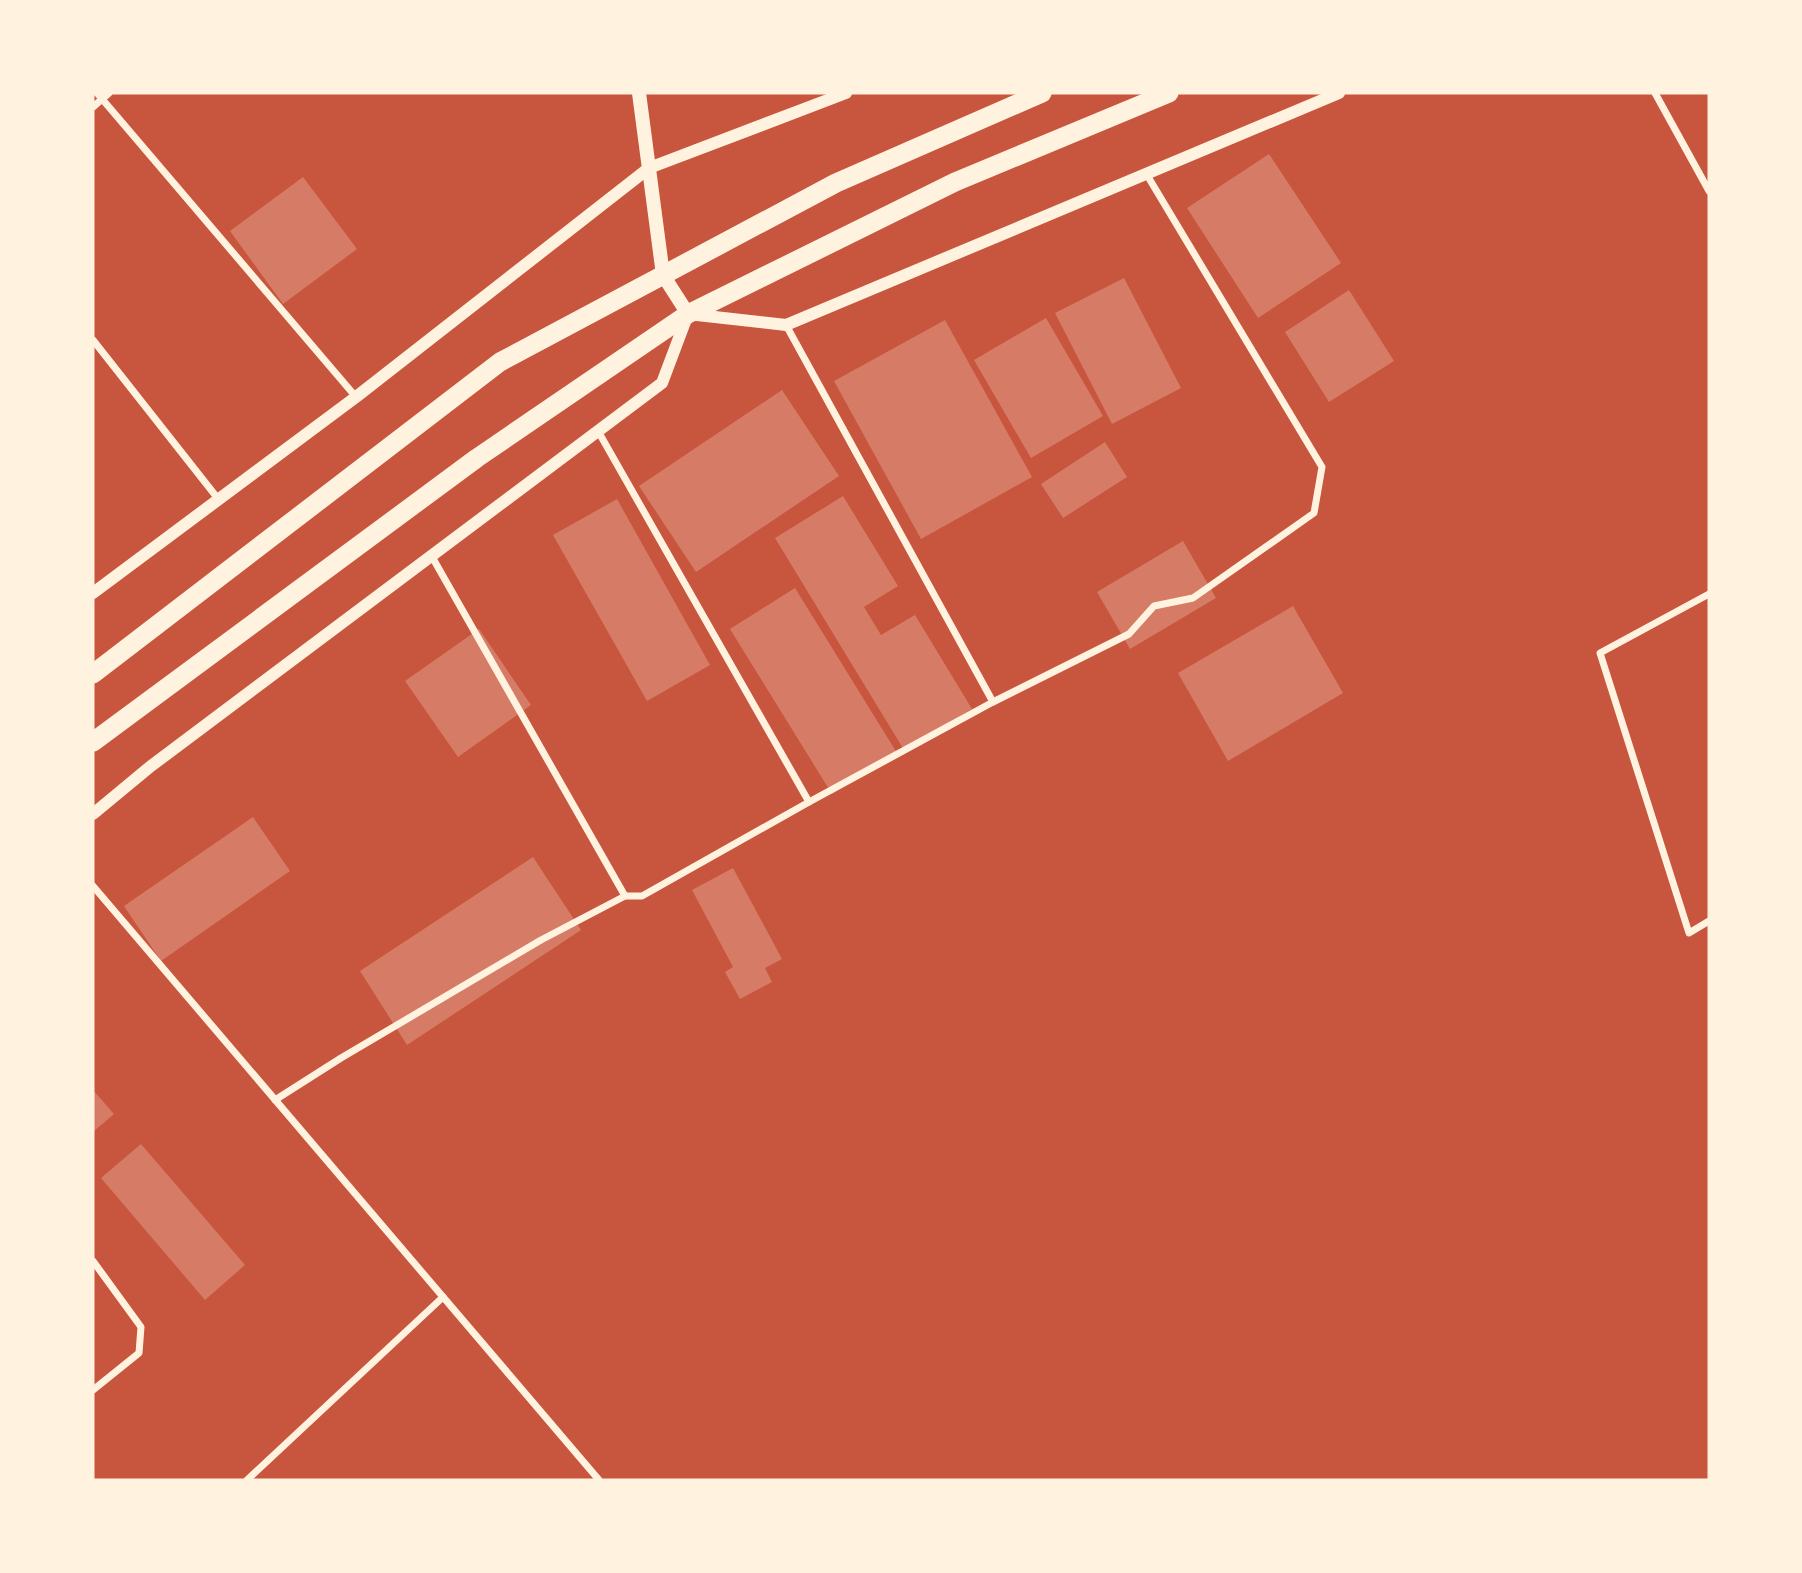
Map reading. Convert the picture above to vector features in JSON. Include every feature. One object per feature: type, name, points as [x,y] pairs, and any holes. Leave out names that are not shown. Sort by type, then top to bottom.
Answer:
[{"type":"highway","points":[[93,674],[500,362],[836,183],[1042,93]]},
{"type":"highway","points":[[93,742],[477,457],[688,314],[955,182],[1169,93]]},
{"type":"main road","points":[[639,93],[663,275],[688,314]]},
{"type":"street","points":[[93,107],[100,96],[109,93]]},
{"type":"street","points":[[95,587],[219,501],[649,169],[846,93]]},
{"type":"street","points":[[93,814],[151,766],[662,383],[688,314],[786,325],[1339,93]]},
{"type":"street","points":[[1655,93],[1709,191]]},
{"type":"street","points":[[100,96],[356,397]]},
{"type":"street","points":[[275,1100],[541,940],[625,896],[642,896],[993,702],[1129,634],[1154,606],[1193,598],[1314,513],[1322,467],[1147,175]]},
{"type":"street","points":[[786,325],[993,702]]},
{"type":"street","points":[[93,340],[219,501]]},
{"type":"street","points":[[598,431],[809,802]]},
{"type":"street","points":[[431,555],[625,896]]},
{"type":"street","points":[[1709,594],[1600,653],[1689,933],[1709,921]]},
{"type":"street","points":[[93,886],[599,1480]]},
{"type":"street","points":[[93,1261],[141,1327],[139,1353],[93,1390]]},
{"type":"street","points":[[247,1480],[443,1297]]},
{"type":"building","points":[[1269,154],[1341,263],[1258,318],[1187,208]]},
{"type":"building","points":[[303,177],[357,249],[283,304],[230,231]]},
{"type":"building","points":[[1124,278],[1181,388],[1112,424],[1055,313]]},
{"type":"building","points":[[1349,290],[1394,361],[1329,402],[1285,332]]},
{"type":"building","points":[[1046,318],[1103,416],[1031,458],[974,360]]},
{"type":"building","points":[[945,320],[1032,477],[921,539],[834,381]]},
{"type":"building","points":[[782,390],[839,476],[696,572],[639,486]]},
{"type":"building","points":[[1105,442],[1127,477],[1063,518],[1041,484]]},
{"type":"building","points":[[843,496],[898,586],[864,607],[881,635],[915,615],[972,709],[904,750],[775,538]]},
{"type":"building","points":[[617,499],[710,665],[647,701],[553,535]]},
{"type":"building","points":[[1183,541],[1216,598],[1130,649],[1097,592]]},
{"type":"building","points":[[795,588],[897,753],[832,794],[730,629]]},
{"type":"building","points":[[1293,606],[1343,693],[1228,761],[1178,673]]},
{"type":"building","points":[[479,629],[531,705],[458,757],[405,681]]},
{"type":"building","points":[[253,817],[290,871],[161,961],[124,906]]},
{"type":"building","points":[[533,857],[581,930],[407,1045],[360,971]]},
{"type":"building","points":[[733,868],[782,959],[765,968],[772,982],[740,999],[725,972],[733,967],[692,890]]},
{"type":"building","points":[[93,1090],[114,1114],[93,1132]]},
{"type":"building","points":[[141,1144],[245,1265],[205,1300],[101,1178]]}]
